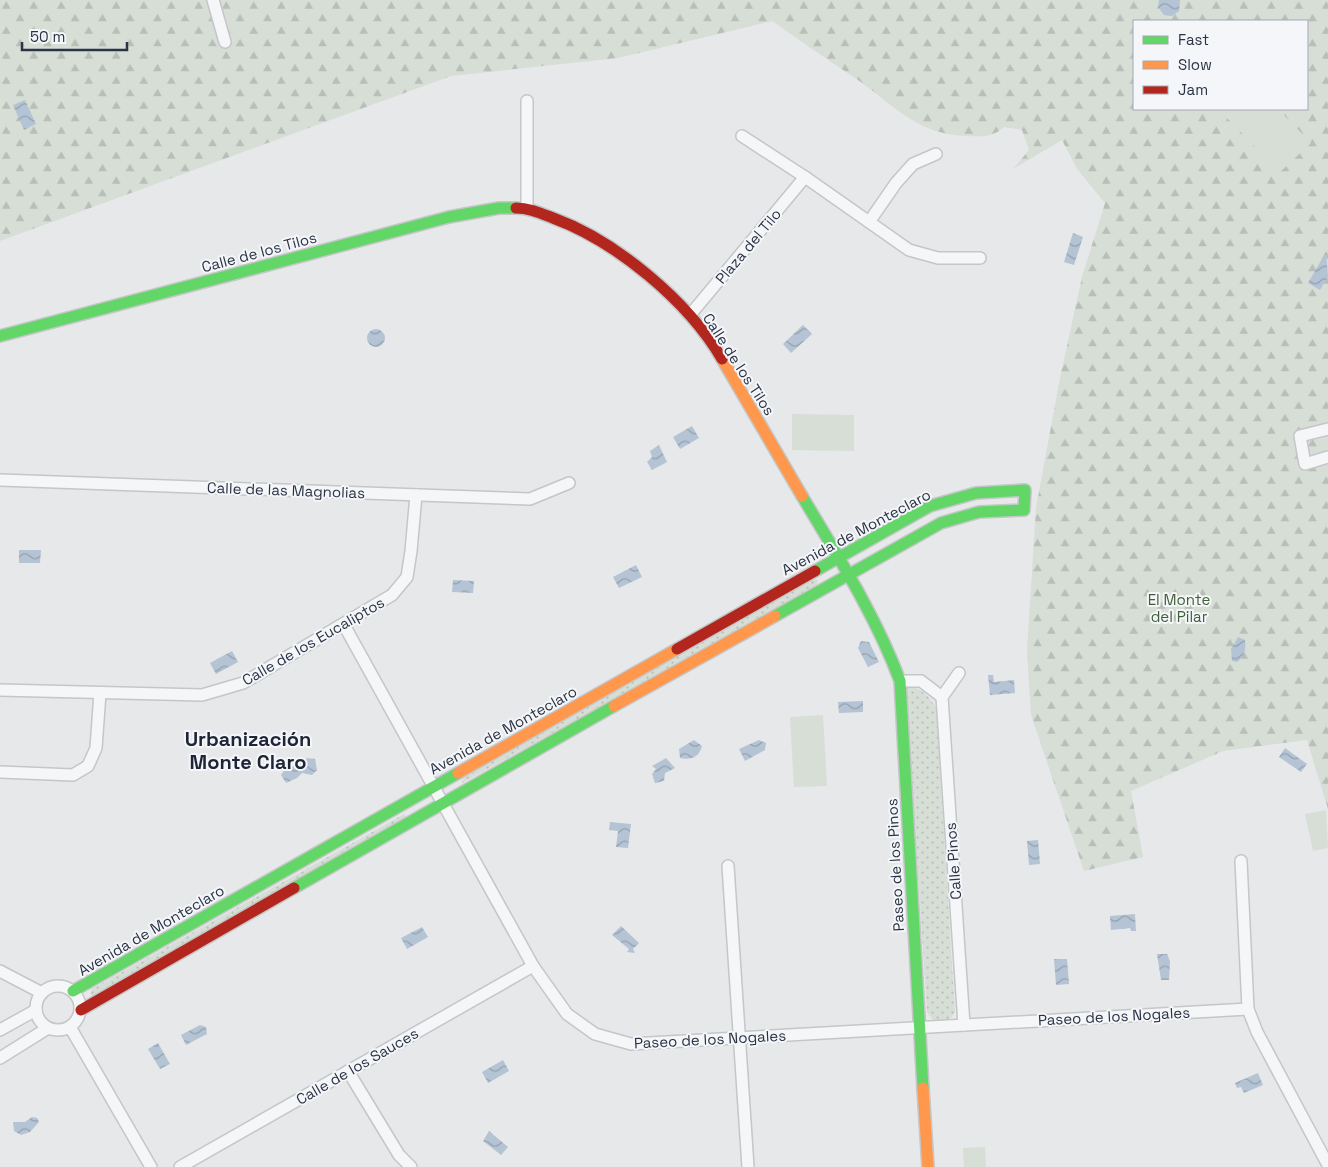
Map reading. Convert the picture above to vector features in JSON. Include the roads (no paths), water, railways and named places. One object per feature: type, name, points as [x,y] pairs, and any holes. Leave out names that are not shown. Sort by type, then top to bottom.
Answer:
[{"type":"street","points":[[214,0],[225,42]]},
{"type":"street","points":[[527,101],[527,208]]},
{"type":"street","points":[[742,136],[805,177],[909,250],[938,258],[980,258]]},
{"type":"street","points":[[868,222],[896,183],[913,164],[936,154]]},
{"type":"street","name":"Plaza del Tilo","points":[[690,315],[805,177]]},
{"type":"street","name":"Calle de los Tilos","points":[[0,336],[449,217],[499,208],[527,208],[578,226],[624,255],[690,315],[718,353],[848,574]]},
{"type":"street","points":[[1328,429],[1300,436],[1305,464],[1328,457]]},
{"type":"street","name":"Calle de las Magnolias","points":[[0,480],[530,499],[569,483]]},
{"type":"street","name":"Avenida de Monteclaro","points":[[73,991],[930,506],[976,494],[1026,490],[1024,510],[979,512],[940,523],[443,802],[81,1010]]},
{"type":"street","name":"Calle de los Eucaliptos","points":[[0,690],[202,695],[243,683],[392,595],[407,577],[416,495]]},
{"type":"street","name":"Paseo de los Pinos","points":[[848,574],[893,662],[900,681],[928,1167]]},
{"type":"street","name":"Paseo de los Nogales","points":[[344,625],[533,966],[567,1014],[595,1034],[630,1044],[1248,1008]]},
{"type":"street","points":[[900,681],[921,680],[942,698],[960,673]]},
{"type":"street","points":[[0,772],[73,774],[88,766],[96,748],[100,693]]},
{"type":"street","name":"Calle Pinos","points":[[942,698],[964,1025]]},
{"type":"street","points":[[1241,861],[1248,1008],[1257,1032],[1327,1166]]},
{"type":"street","points":[[728,866],[748,1167]]},
{"type":"street","name":"Calle de los Sauces","points":[[180,1167],[533,966]]},
{"type":"street","points":[[0,972],[42,993]]},
{"type":"street","points":[[63,986],[73,991],[80,1003],[81,1010],[78,1020],[63,1030],[48,1028],[40,1021],[36,1010],[37,1001],[42,993],[52,987],[63,986]]},
{"type":"street","points":[[0,1030],[36,1010]]},
{"type":"street","points":[[70,1027],[151,1167]]},
{"type":"street","points":[[0,1058],[48,1028]]},
{"type":"street","points":[[348,1071],[400,1156],[411,1167]]},
{"type":"water","points":[[1159,0],[1180,0],[1179,11],[1172,16],[1164,15],[1158,7]]},
{"type":"water","points":[[25,100],[36,124],[24,130],[13,105]]},
{"type":"water","points":[[1073,233],[1083,237],[1074,265],[1064,262]]},
{"type":"water","points":[[1326,252],[1328,277],[1320,290],[1308,283]]},
{"type":"water","points":[[803,325],[812,334],[791,353],[783,344]]},
{"type":"water","points":[[372,329],[380,329],[385,334],[383,345],[372,347],[367,342],[367,334]]},
{"type":"water","points":[[692,426],[699,438],[680,449],[673,437]]},
{"type":"water","points":[[659,445],[667,462],[652,470],[647,462],[652,457],[650,451]]},
{"type":"water","points":[[19,550],[41,550],[40,563],[19,563]]},
{"type":"water","points":[[636,565],[642,577],[619,588],[613,577]]},
{"type":"water","points":[[453,580],[474,581],[473,593],[452,592]]},
{"type":"water","points":[[1238,637],[1245,640],[1245,647],[1243,655],[1237,662],[1232,661],[1231,649]]},
{"type":"water","points":[[861,641],[869,642],[879,662],[868,667],[858,648]]},
{"type":"water","points":[[232,651],[238,662],[216,674],[210,663]]},
{"type":"water","points":[[988,675],[993,675],[994,682],[1014,680],[1015,693],[990,695]]},
{"type":"water","points":[[863,701],[863,712],[839,713],[838,702]]},
{"type":"water","points":[[694,740],[702,746],[699,753],[691,758],[680,758],[679,749]]},
{"type":"water","points":[[759,740],[766,743],[765,750],[745,761],[739,749]]},
{"type":"water","points":[[1285,748],[1307,764],[1301,772],[1279,757]]},
{"type":"water","points":[[307,758],[315,759],[317,770],[312,775],[302,773],[297,778],[286,783],[281,775],[286,768],[301,764]]},
{"type":"water","points":[[666,758],[675,768],[665,773],[664,781],[655,783],[652,774],[656,769],[652,766]]},
{"type":"water","points":[[610,822],[631,824],[628,848],[616,847],[618,831],[609,830]]},
{"type":"water","points":[[1038,840],[1040,864],[1029,865],[1027,841]]},
{"type":"water","points":[[1135,914],[1136,931],[1131,931],[1130,928],[1111,930],[1110,916]]},
{"type":"water","points":[[621,926],[639,943],[633,949],[635,953],[627,952],[629,949],[612,935]]},
{"type":"water","points":[[422,927],[428,937],[407,949],[401,938]]},
{"type":"water","points":[[1157,954],[1167,954],[1170,961],[1169,980],[1161,980]]},
{"type":"water","points":[[1054,959],[1067,959],[1069,984],[1056,985]]},
{"type":"water","points":[[200,1025],[206,1027],[207,1034],[186,1045],[181,1035]]},
{"type":"water","points":[[158,1043],[170,1064],[160,1069],[148,1049]]},
{"type":"water","points":[[503,1060],[509,1071],[488,1083],[482,1072]]},
{"type":"water","points":[[1258,1073],[1263,1085],[1244,1093],[1241,1087],[1237,1088],[1235,1083]]},
{"type":"water","points":[[32,1117],[37,1118],[39,1122],[30,1132],[21,1135],[14,1131],[13,1122],[25,1122]]},
{"type":"water","points":[[489,1131],[508,1147],[501,1155],[483,1141]]},
{"type":"district","name":"Urbanización Monte Claro","points":[[248,750]]},
{"type":"park label","name":"El Monte del Pilar","points":[[1179,608]]}]
